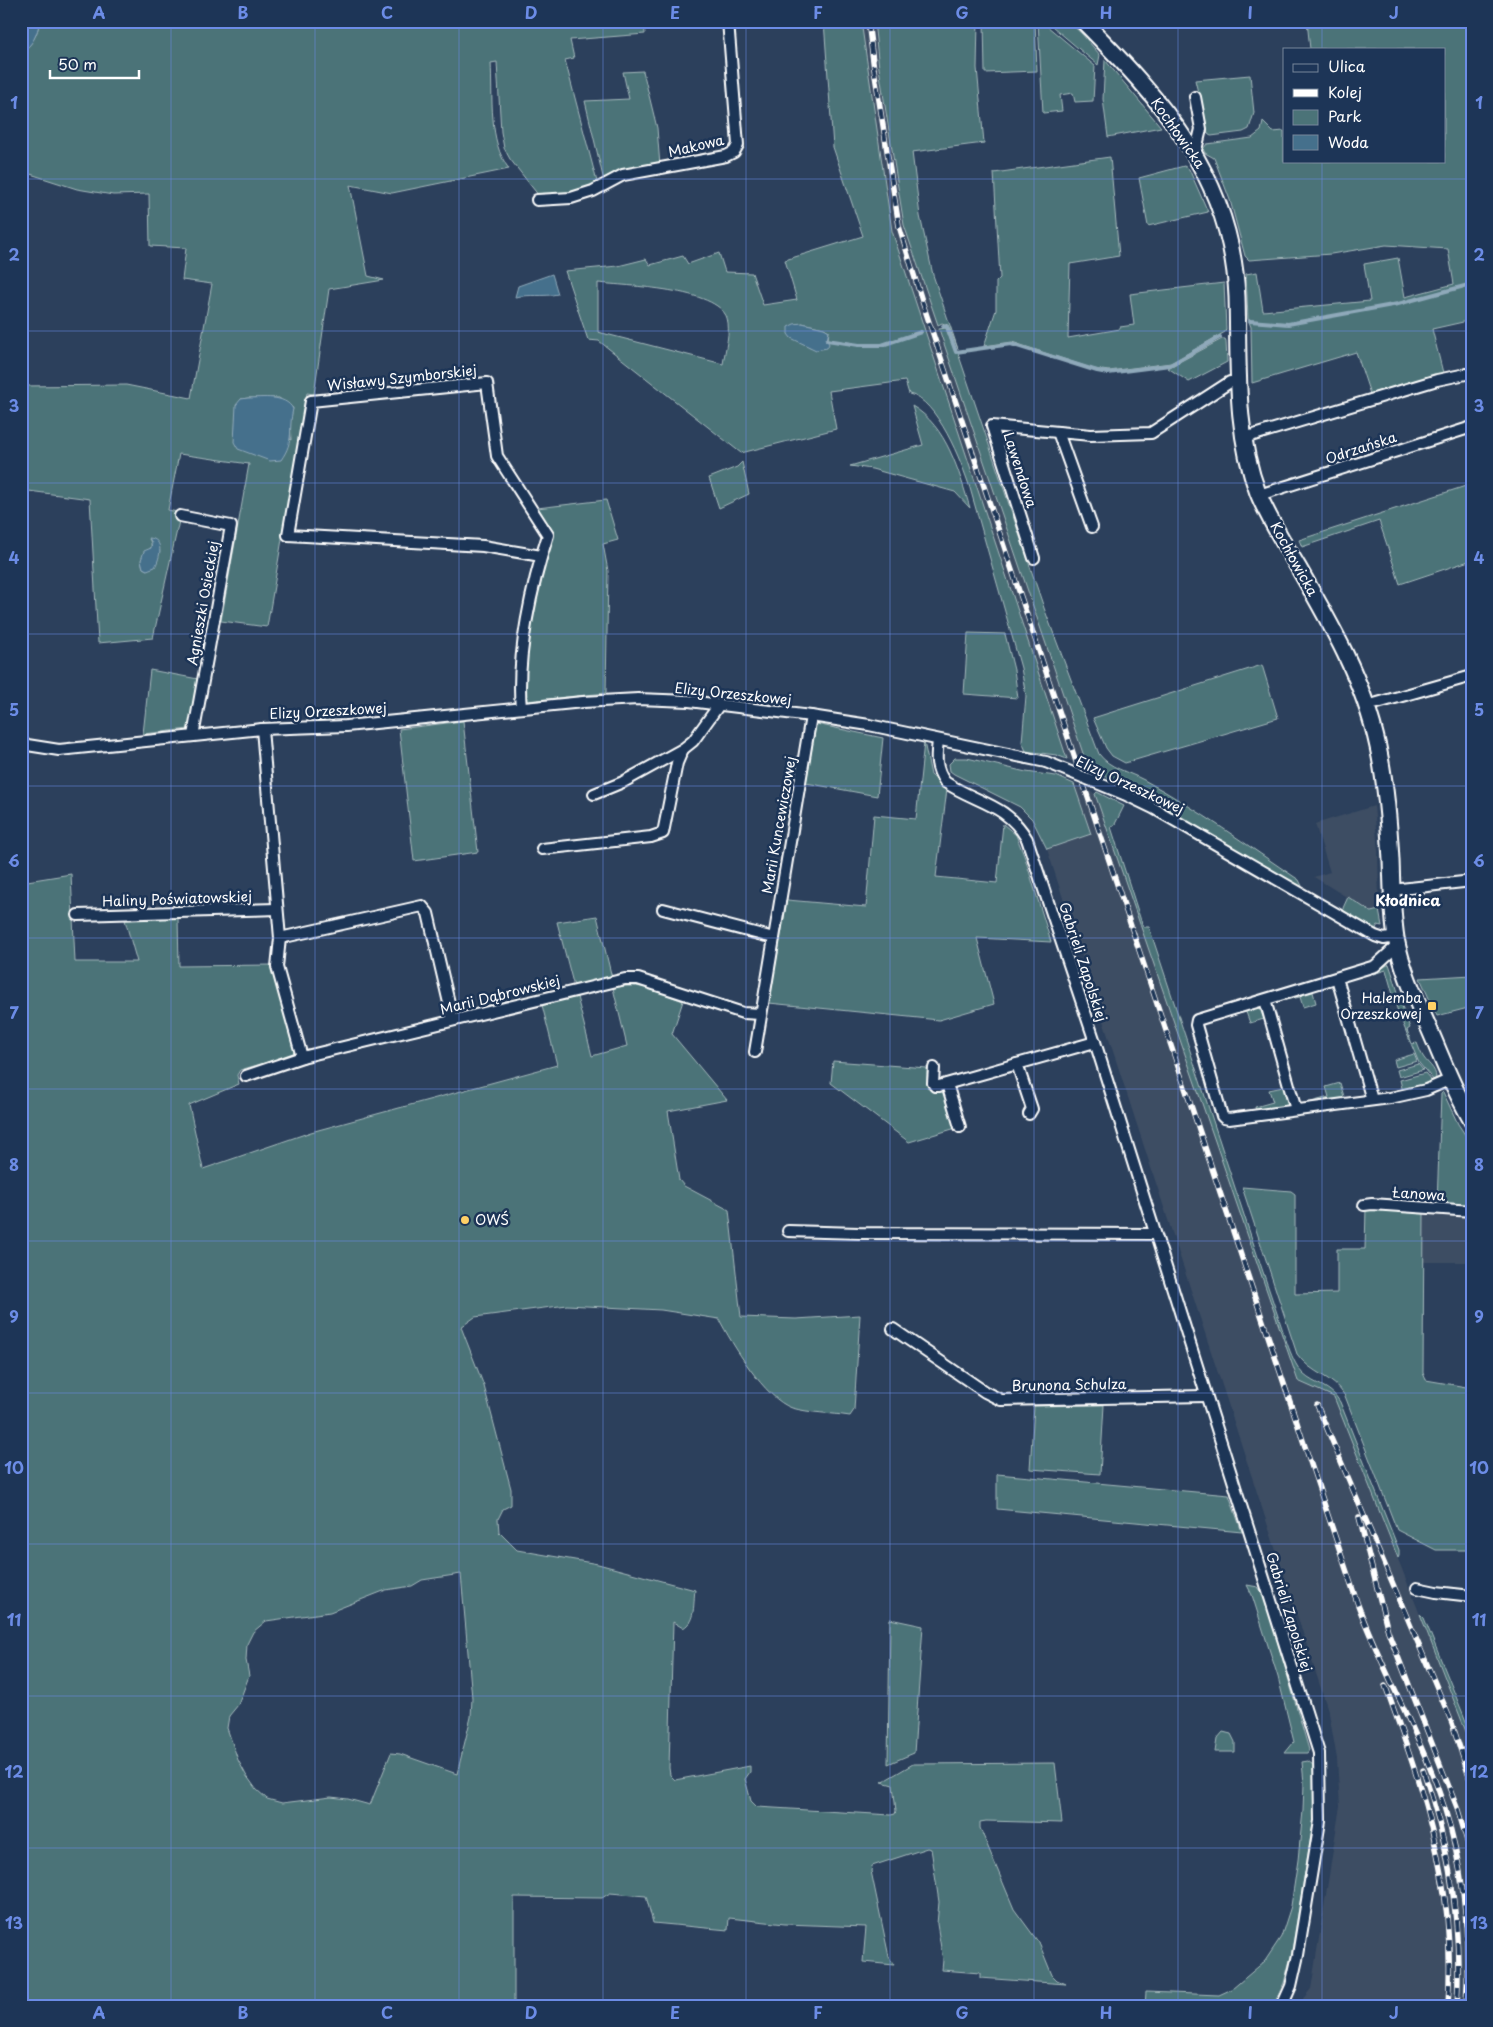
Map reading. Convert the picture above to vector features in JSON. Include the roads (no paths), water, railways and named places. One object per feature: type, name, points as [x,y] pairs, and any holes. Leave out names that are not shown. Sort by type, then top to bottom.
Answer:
[{"type":"street","name":"Makowa","points":[[537,200],[571,198],[593,191],[623,175],[726,156],[734,152],[738,145],[728,21]]},
{"type":"street","name":"Kochłowicka","points":[[1083,21],[1154,98],[1195,154],[1207,175],[1216,197],[1231,249],[1236,292],[1239,410],[1244,438],[1259,495],[1339,641],[1368,706],[1383,777],[1397,941],[1408,980],[1451,1079],[1472,1120]]},
{"type":"street","points":[[1195,97],[1201,129],[1195,154]]},
{"type":"street","points":[[1244,438],[1436,380],[1466,374]]},
{"type":"street","name":"Lawendowa","points":[[1034,558],[992,426],[1091,435],[1151,433],[1230,382],[1239,382]]},
{"type":"street","name":"Wisławy Szymborskiej","points":[[521,708],[519,685],[528,620],[541,556],[548,535],[497,456],[487,383],[312,400],[288,535],[483,546],[541,556]]},
{"type":"street","name":"Odrzańska","points":[[1259,495],[1472,427]]},
{"type":"street","points":[[1058,432],[1092,527]]},
{"type":"street","name":"Agnieszki Osieckiej","points":[[180,516],[231,526],[193,736]]},
{"type":"street","points":[[1368,706],[1472,676]]},
{"type":"street","name":"Elizy Orzeszkowej","points":[[21,744],[58,750],[262,729],[346,726],[521,708],[638,699],[689,701],[811,716],[869,725],[1046,762],[1153,808],[1375,936],[1397,941]]},
{"type":"street","points":[[594,794],[623,782],[683,749],[693,740],[719,704]]},
{"type":"street","name":"Marii Kuncewiczowej","points":[[755,1052],[811,716]]},
{"type":"street","points":[[262,729],[280,938],[277,967],[302,1057]]},
{"type":"street","name":"Gabrieli Zapolskiej","points":[[938,740],[936,764],[939,774],[945,782],[1009,816],[1019,826],[1027,839],[1095,1042],[1319,1753],[1320,1821],[1298,1955],[1291,1986],[1282,2006]]},
{"type":"street","points":[[542,850],[651,837],[663,833],[677,763],[683,749]]},
{"type":"street","points":[[1392,890],[1472,881]]},
{"type":"street","points":[[280,938],[422,906],[428,913],[453,1020]]},
{"type":"street","name":"Haliny Poświatowskiej","points":[[78,916],[277,909]]},
{"type":"street","points":[[663,909],[774,938]]},
{"type":"street","points":[[1397,941],[1376,966],[1197,1020],[1196,1025],[1224,1118],[1372,1100],[1426,1090],[1451,1079]]},
{"type":"street","points":[[1337,978],[1372,1100]]},
{"type":"street","name":"Marii Dąbrowskiej","points":[[246,1076],[302,1057],[625,979],[638,979],[743,1013],[760,1014]]},
{"type":"street","points":[[1265,1000],[1296,1110]]},
{"type":"street","points":[[934,1068],[933,1083],[935,1086],[1095,1042]]},
{"type":"street","points":[[1017,1064],[1032,1109],[1029,1114]]},
{"type":"street","points":[[947,1084],[960,1127]]},
{"type":"street","name":"Łanowa","points":[[1364,1205],[1472,1211]]},
{"type":"street","points":[[788,1231],[1155,1234]]},
{"type":"street","name":"Brunona Schulza","points":[[893,1329],[985,1392],[1001,1400],[1206,1396]]},
{"type":"street","points":[[1417,1588],[1472,1596]]},
{"type":"water","points":[[21,21],[40,21],[34,39],[21,52]]},
{"type":"water","points":[[552,274],[558,294],[515,297],[518,286]]},
{"type":"water","points":[[802,323],[829,331],[827,340],[829,344],[827,348],[816,350],[791,338],[788,334],[788,327]]},
{"type":"water","points":[[241,399],[279,399],[285,401],[293,409],[290,441],[281,460],[270,461],[238,449],[234,442],[236,405]]},
{"type":"water","points":[[149,538],[157,542],[160,550],[155,567],[147,570],[143,568],[141,560],[144,551],[151,548],[152,543]]},
{"type":"waterway","points":[[1250,321],[1288,324],[1398,304],[1472,284]]},
{"type":"waterway","points":[[943,326],[947,327],[956,352],[1011,344],[1108,373],[1170,365],[1220,337]]},
{"type":"waterway","points":[[827,340],[859,345],[882,345],[921,332]]},
{"type":"railway","points":[[868,21],[899,226],[922,301],[1358,1605],[1428,1763],[1446,1813],[1459,1867],[1466,1922],[1466,2006]]},
{"type":"railway","points":[[1317,1405],[1452,1723],[1472,1786]]},
{"type":"railway","points":[[1359,1517],[1388,1631],[1458,1810],[1472,1858]]},
{"type":"railway","points":[[1385,1685],[1417,1778],[1431,1826],[1444,1890],[1448,1923],[1448,2006]]},
{"type":"railway","points":[[1423,1770],[1440,1828],[1452,1886],[1458,1946],[1457,2006]]},
{"type":"place","name":"Halemba Orzeszkowej","points":[[1432,1006]]},
{"type":"place","name":"OWŚ","points":[[465,1220]]},
{"type":"district","name":"Kłodnica","points":[[1408,901]]}]
